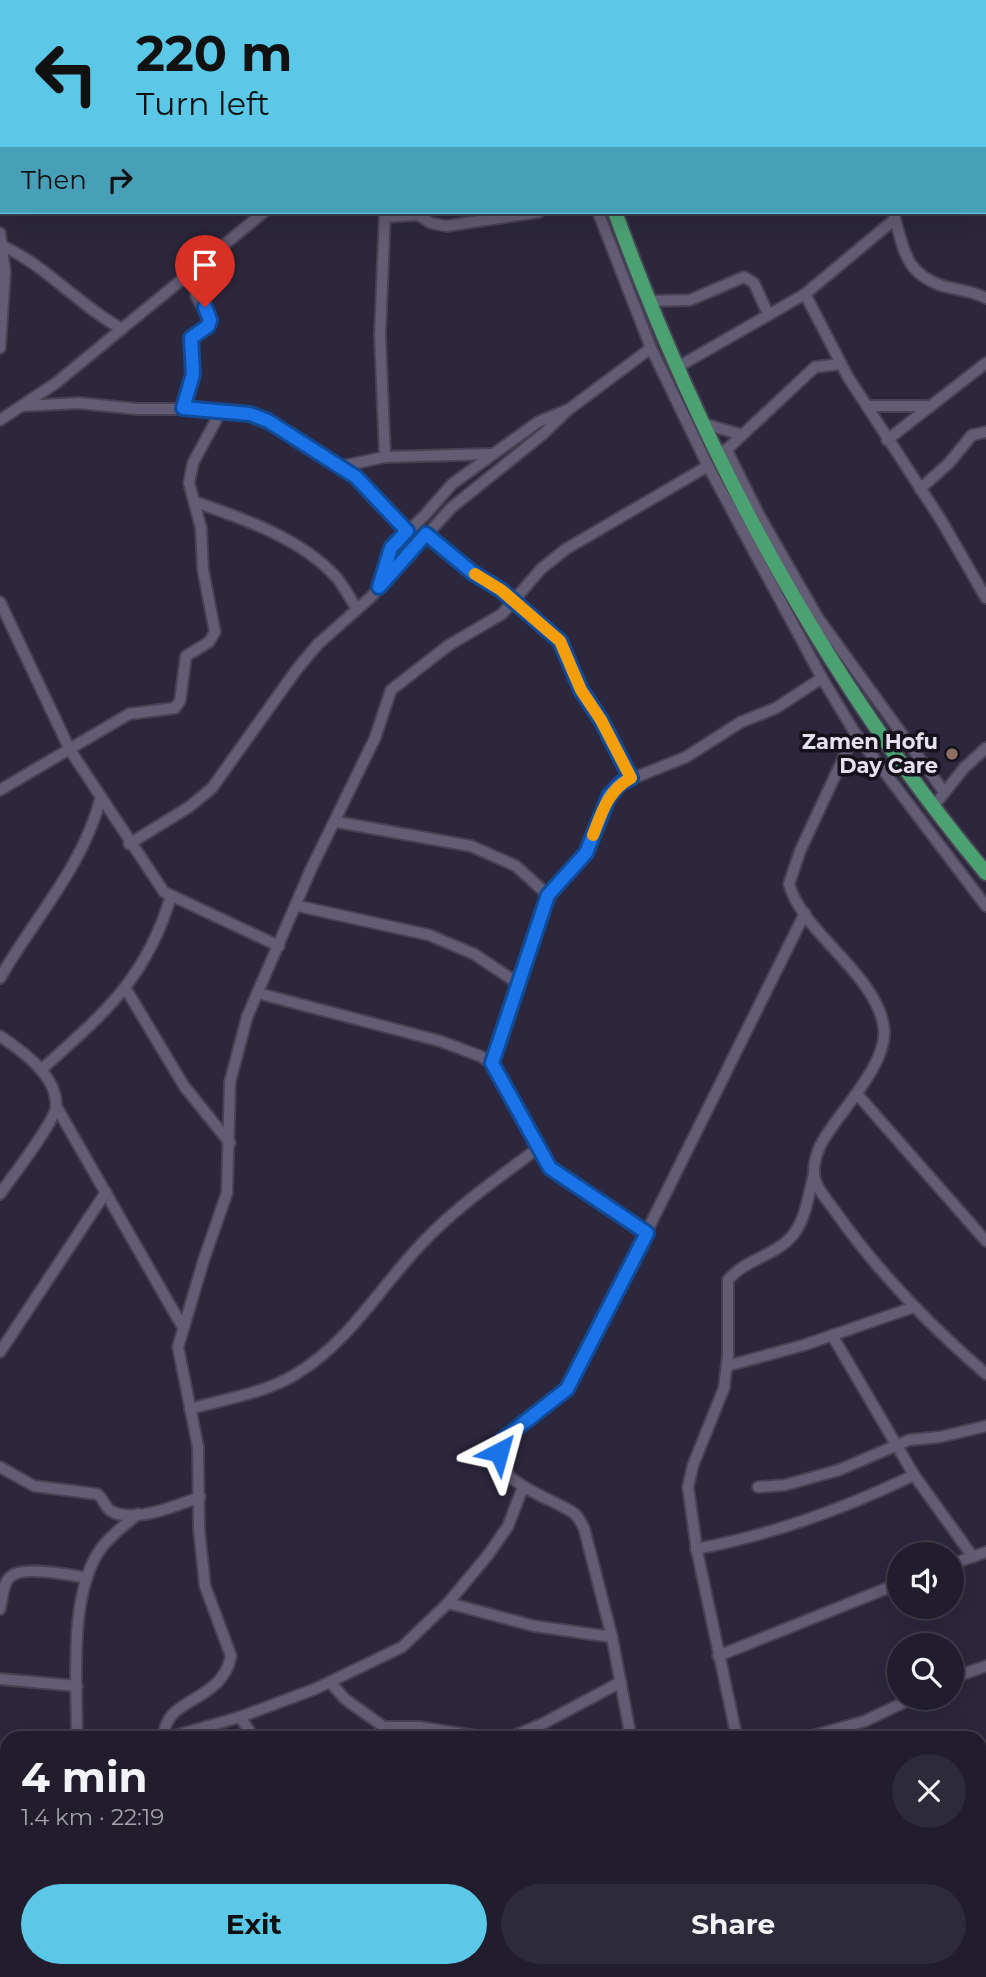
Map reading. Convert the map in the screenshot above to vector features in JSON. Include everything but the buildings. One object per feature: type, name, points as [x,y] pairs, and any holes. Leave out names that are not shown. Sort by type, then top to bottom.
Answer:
[{"type":"main road","points":[[616,214],[676,368],[717,458],[806,621],[933,807],[986,873]]},
{"type":"street","points":[[0,420],[56,383],[262,214]]},
{"type":"street","points":[[385,457],[380,335],[385,214],[418,215],[431,223],[446,226],[526,214]]},
{"type":"street","points":[[599,214],[651,348],[717,458],[759,515],[818,618],[944,792]]},
{"type":"street","points":[[676,368],[805,294],[894,216],[906,257],[917,274],[942,285],[986,298]]},
{"type":"street","points":[[0,237],[5,272],[0,348]]},
{"type":"street","points":[[1,245],[35,262],[93,312],[122,329]]},
{"type":"street","points":[[183,408],[193,374],[191,338],[208,326],[210,320],[195,288],[199,264]]},
{"type":"street","points":[[649,301],[690,300],[744,277],[754,284],[768,314]]},
{"type":"street","points":[[805,294],[841,364],[986,598]]},
{"type":"street","points":[[167,1731],[168,1719],[220,1683],[231,1656],[205,1586],[198,1447],[178,1347],[225,1203],[230,1143],[230,1082],[234,1058],[257,993],[298,905],[311,869],[337,822],[375,738],[391,690],[449,645],[502,614],[541,569],[566,549],[717,458],[739,434],[822,364],[832,344]]},
{"type":"street","points":[[129,844],[189,807],[212,788],[297,669],[379,587],[451,508],[543,434],[568,410],[651,348]]},
{"type":"street","points":[[887,440],[986,363]]},
{"type":"street","points":[[822,364],[841,364]]},
{"type":"street","points":[[56,383],[59,403]]},
{"type":"street","points":[[22,406],[59,403],[183,408],[260,417],[342,466],[367,486],[407,531]]},
{"type":"street","points":[[0,406],[11,412]]},
{"type":"street","points":[[867,406],[931,406]]},
{"type":"street","points":[[379,587],[391,548],[452,484],[538,422],[568,410]]},
{"type":"street","points":[[0,790],[129,714],[175,708],[180,701],[186,656],[214,636],[215,626],[203,570],[201,528],[189,483],[191,471],[221,411]]},
{"type":"street","points":[[701,423],[739,434]]},
{"type":"street","points":[[920,489],[949,463],[972,435],[986,432]]},
{"type":"street","points":[[342,466],[385,457],[493,454]]},
{"type":"street","points":[[717,458],[822,678],[855,733],[986,906]]},
{"type":"street","points":[[195,502],[220,510],[306,552],[336,577],[357,609]]},
{"type":"street","points":[[426,534],[473,573],[514,600],[566,650],[581,690],[601,720],[631,778]]},
{"type":"street","points":[[0,602],[70,751],[129,844],[164,892],[279,946]]},
{"type":"street","points":[[492,1063],[548,895],[586,853],[609,796],[621,783],[686,757],[741,722],[776,708],[822,678]]},
{"type":"street","points":[[735,1731],[696,1549],[688,1487],[693,1465],[724,1388],[727,1366],[728,1280],[752,1259],[787,1242],[794,1234],[823,1139],[856,1094],[885,1040],[884,1027],[873,1000],[805,913],[791,893],[789,884],[791,872],[855,733]]},
{"type":"street","points":[[933,807],[986,748]]},
{"type":"street","points":[[0,978],[4,961],[77,861],[92,831],[101,797]]},
{"type":"street","points":[[337,822],[471,846],[516,866],[548,895]]},
{"type":"street","points":[[41,1070],[126,989],[163,923],[172,896]]},
{"type":"street","points":[[298,905],[429,935],[474,954],[519,984]]},
{"type":"street","points":[[630,1731],[612,1637],[579,1520],[523,1487],[500,1461],[499,1445],[567,1389],[805,913]]},
{"type":"street","points":[[126,989],[184,1086],[230,1143]]},
{"type":"street","points":[[257,993],[440,1041],[492,1063],[537,1149],[561,1178],[647,1233]]},
{"type":"street","points":[[0,1036],[41,1070],[51,1088],[56,1106],[183,1326]]},
{"type":"street","points":[[856,1094],[986,1241]]},
{"type":"street","points":[[0,1194],[51,1121],[56,1106]]},
{"type":"street","points":[[190,1409],[280,1383],[310,1366],[347,1332],[416,1249],[455,1211],[537,1149]]},
{"type":"street","points":[[814,1174],[820,1190],[841,1219],[914,1307],[986,1374]]},
{"type":"street","points":[[0,1352],[106,1192]]},
{"type":"street","points":[[727,1366],[914,1307]]},
{"type":"street","points":[[832,1335],[914,1475],[973,1557]]},
{"type":"street","points":[[758,1487],[785,1485],[839,1470],[896,1445],[986,1426]]},
{"type":"street","points":[[0,1466],[34,1486],[97,1494],[111,1511],[138,1514],[200,1497]]},
{"type":"street","points":[[696,1549],[747,1539],[877,1493],[914,1475]]},
{"type":"street","points":[[191,1731],[240,1717],[330,1682],[402,1647],[448,1603],[508,1526],[523,1487]]},
{"type":"street","points":[[77,1731],[76,1662],[88,1578],[101,1548],[138,1514]]},
{"type":"street","points":[[964,1560],[986,1552]]},
{"type":"street","points":[[0,1609],[7,1581],[15,1574],[51,1572],[88,1578]]},
{"type":"street","points":[[718,1656],[887,1588]]},
{"type":"street","points":[[448,1603],[534,1626],[612,1637]]},
{"type":"street","points":[[964,1674],[986,1666]]},
{"type":"street","points":[[0,1679],[78,1686]]},
{"type":"street","points":[[330,1682],[345,1699],[384,1727],[419,1727],[444,1731]]},
{"type":"street","points":[[525,1731],[621,1682]]},
{"type":"street","points":[[830,1731],[865,1721],[888,1710]]},
{"type":"street","points":[[240,1717],[249,1731]]},
{"type":"slow traffic","points":[[475,574],[514,600],[560,641],[571,661],[581,690],[601,720],[631,778],[621,783],[609,796],[593,835]]},
{"type":"place","name":"Zamen Hofu Day Care","points":[[952,754]]},
{"type":"route","points":[[205,307],[210,320],[204,330],[191,338],[193,374],[183,408],[239,412],[260,417],[342,466],[367,486],[407,531],[400,536],[387,556],[379,587],[426,534],[473,573],[514,600],[549,630],[566,650],[581,690],[601,720],[631,778],[621,783],[609,796],[586,853],[548,895],[492,1063],[537,1149],[550,1168],[561,1178],[647,1233],[567,1389],[554,1402],[503,1439],[499,1452]]}]
